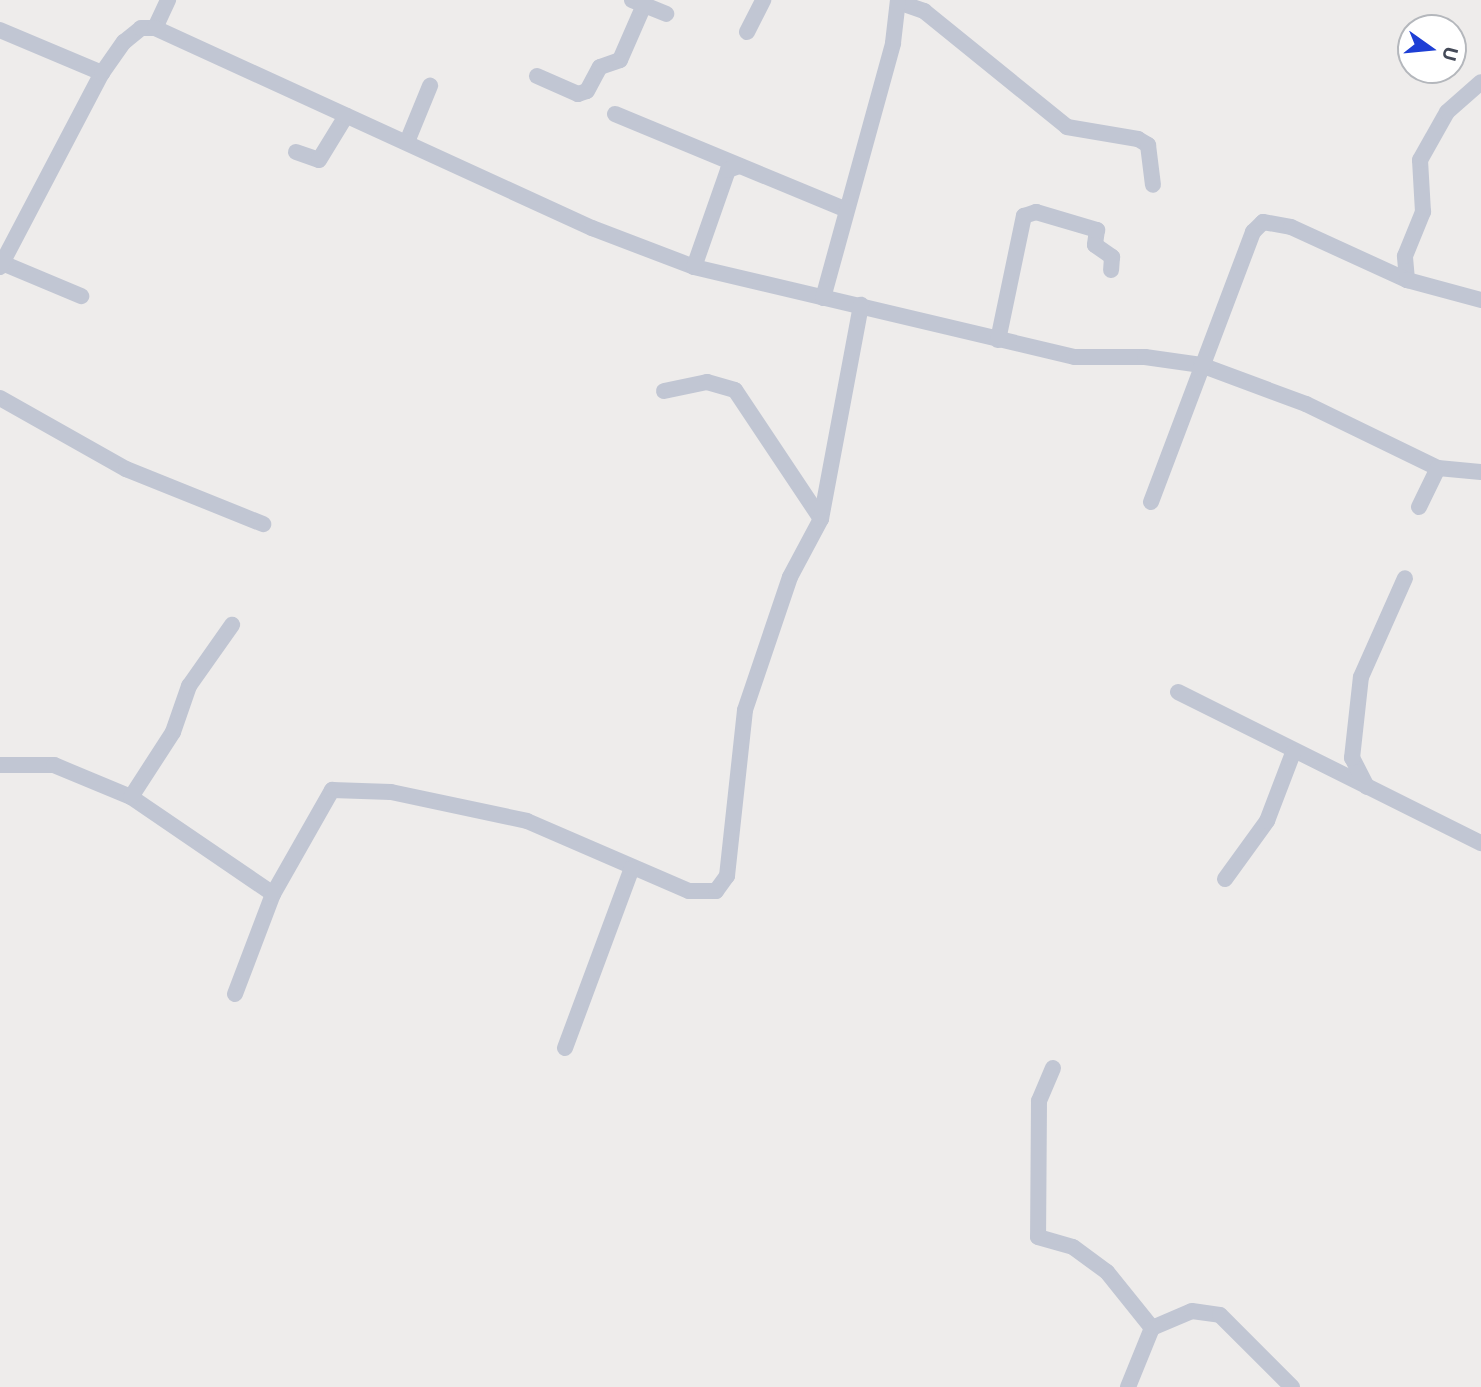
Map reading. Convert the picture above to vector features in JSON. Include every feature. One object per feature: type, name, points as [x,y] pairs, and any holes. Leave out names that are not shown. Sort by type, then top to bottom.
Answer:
[{"type":"street","points":[[155,28],[168,0]]},
{"type":"street","points":[[747,32],[763,0]]},
{"type":"street","points":[[823,298],[844,209],[893,43],[898,1],[924,11],[1067,127],[1148,145],[1153,186]]},
{"type":"street","points":[[537,76],[578,94],[587,91],[600,67],[620,60],[638,2],[666,13]]},
{"type":"street","points":[[81,296],[1,265],[102,73],[124,41],[141,28],[155,28],[592,228],[694,267],[1075,357],[1145,357],[1201,365],[1306,404],[1438,468],[1481,472]]},
{"type":"street","points":[[0,30],[102,73]]},
{"type":"street","points":[[1408,280],[1405,256],[1423,212],[1420,160],[1447,112],[1481,82]]},
{"type":"street","points":[[407,142],[430,86]]},
{"type":"street","points":[[615,114],[844,209]]},
{"type":"street","points":[[296,152],[319,160],[346,116]]},
{"type":"street","points":[[694,267],[728,170],[739,166]]},
{"type":"street","points":[[998,340],[1024,216],[1036,212],[1097,230],[1095,245],[1112,257],[1111,270]]},
{"type":"street","points":[[1151,502],[1253,232],[1263,222],[1291,227],[1408,280],[1481,300]]},
{"type":"street","points":[[235,994],[273,894],[332,790],[391,792],[527,821],[632,868],[701,892],[716,891],[727,876],[745,709],[790,577],[821,519],[861,306]]},
{"type":"street","points":[[664,391],[707,382],[735,390],[821,519]]},
{"type":"street","points":[[0,398],[126,469],[263,524]]},
{"type":"street","points":[[1419,507],[1438,468]]},
{"type":"street","points":[[1367,787],[1352,758],[1361,677],[1405,578]]},
{"type":"street","points":[[131,797],[173,732],[190,686],[232,625]]},
{"type":"street","points":[[1178,692],[1293,753],[1481,843]]},
{"type":"street","points":[[1225,879],[1267,821],[1293,753]]},
{"type":"street","points":[[0,765],[54,765],[131,797],[273,894]]},
{"type":"street","points":[[565,1048],[632,868]]},
{"type":"street","points":[[1053,1068],[1039,1101],[1038,1237],[1073,1247],[1107,1272],[1152,1328]]},
{"type":"street","points":[[1128,1387],[1152,1328],[1192,1311],[1220,1315],[1293,1387]]}]
